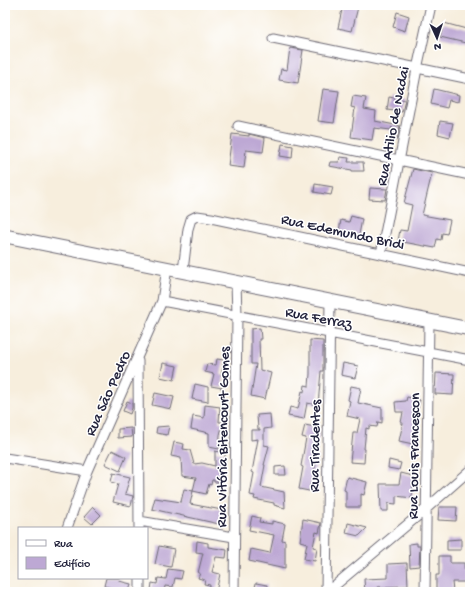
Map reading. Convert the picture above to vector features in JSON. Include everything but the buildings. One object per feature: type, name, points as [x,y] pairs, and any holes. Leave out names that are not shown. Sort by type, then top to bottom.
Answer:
[{"type":"main road","points":[[5,236],[470,329]]},
{"type":"street","name":"Rua Atilio de Nadai","points":[[381,254],[431,5]]},
{"type":"street","points":[[273,38],[470,79]]},
{"type":"street","points":[[238,126],[470,175]]},
{"type":"street","name":"Rua Edemundo Bridi","points":[[183,271],[188,229],[191,219],[197,216],[470,273]]},
{"type":"street","name":"Rua São Pedro","points":[[68,527],[87,471],[162,301],[167,268]]},
{"type":"street","name":"Rua Vitória Bitencourt Gomes","points":[[234,592],[237,315],[236,282]]},
{"type":"street","name":"Rua Tiradentes","points":[[327,592],[330,300]]},
{"type":"street","name":"Rua Ferraz","points":[[162,301],[470,360]]},
{"type":"street","name":"Rua Louis Francescon","points":[[425,592],[429,321]]},
{"type":"street","points":[[138,357],[139,525],[234,537]]},
{"type":"street","points":[[5,458],[87,471]]},
{"type":"street","points":[[327,592],[470,470]]},
{"type":"street","points":[[140,579],[140,592]]}]
